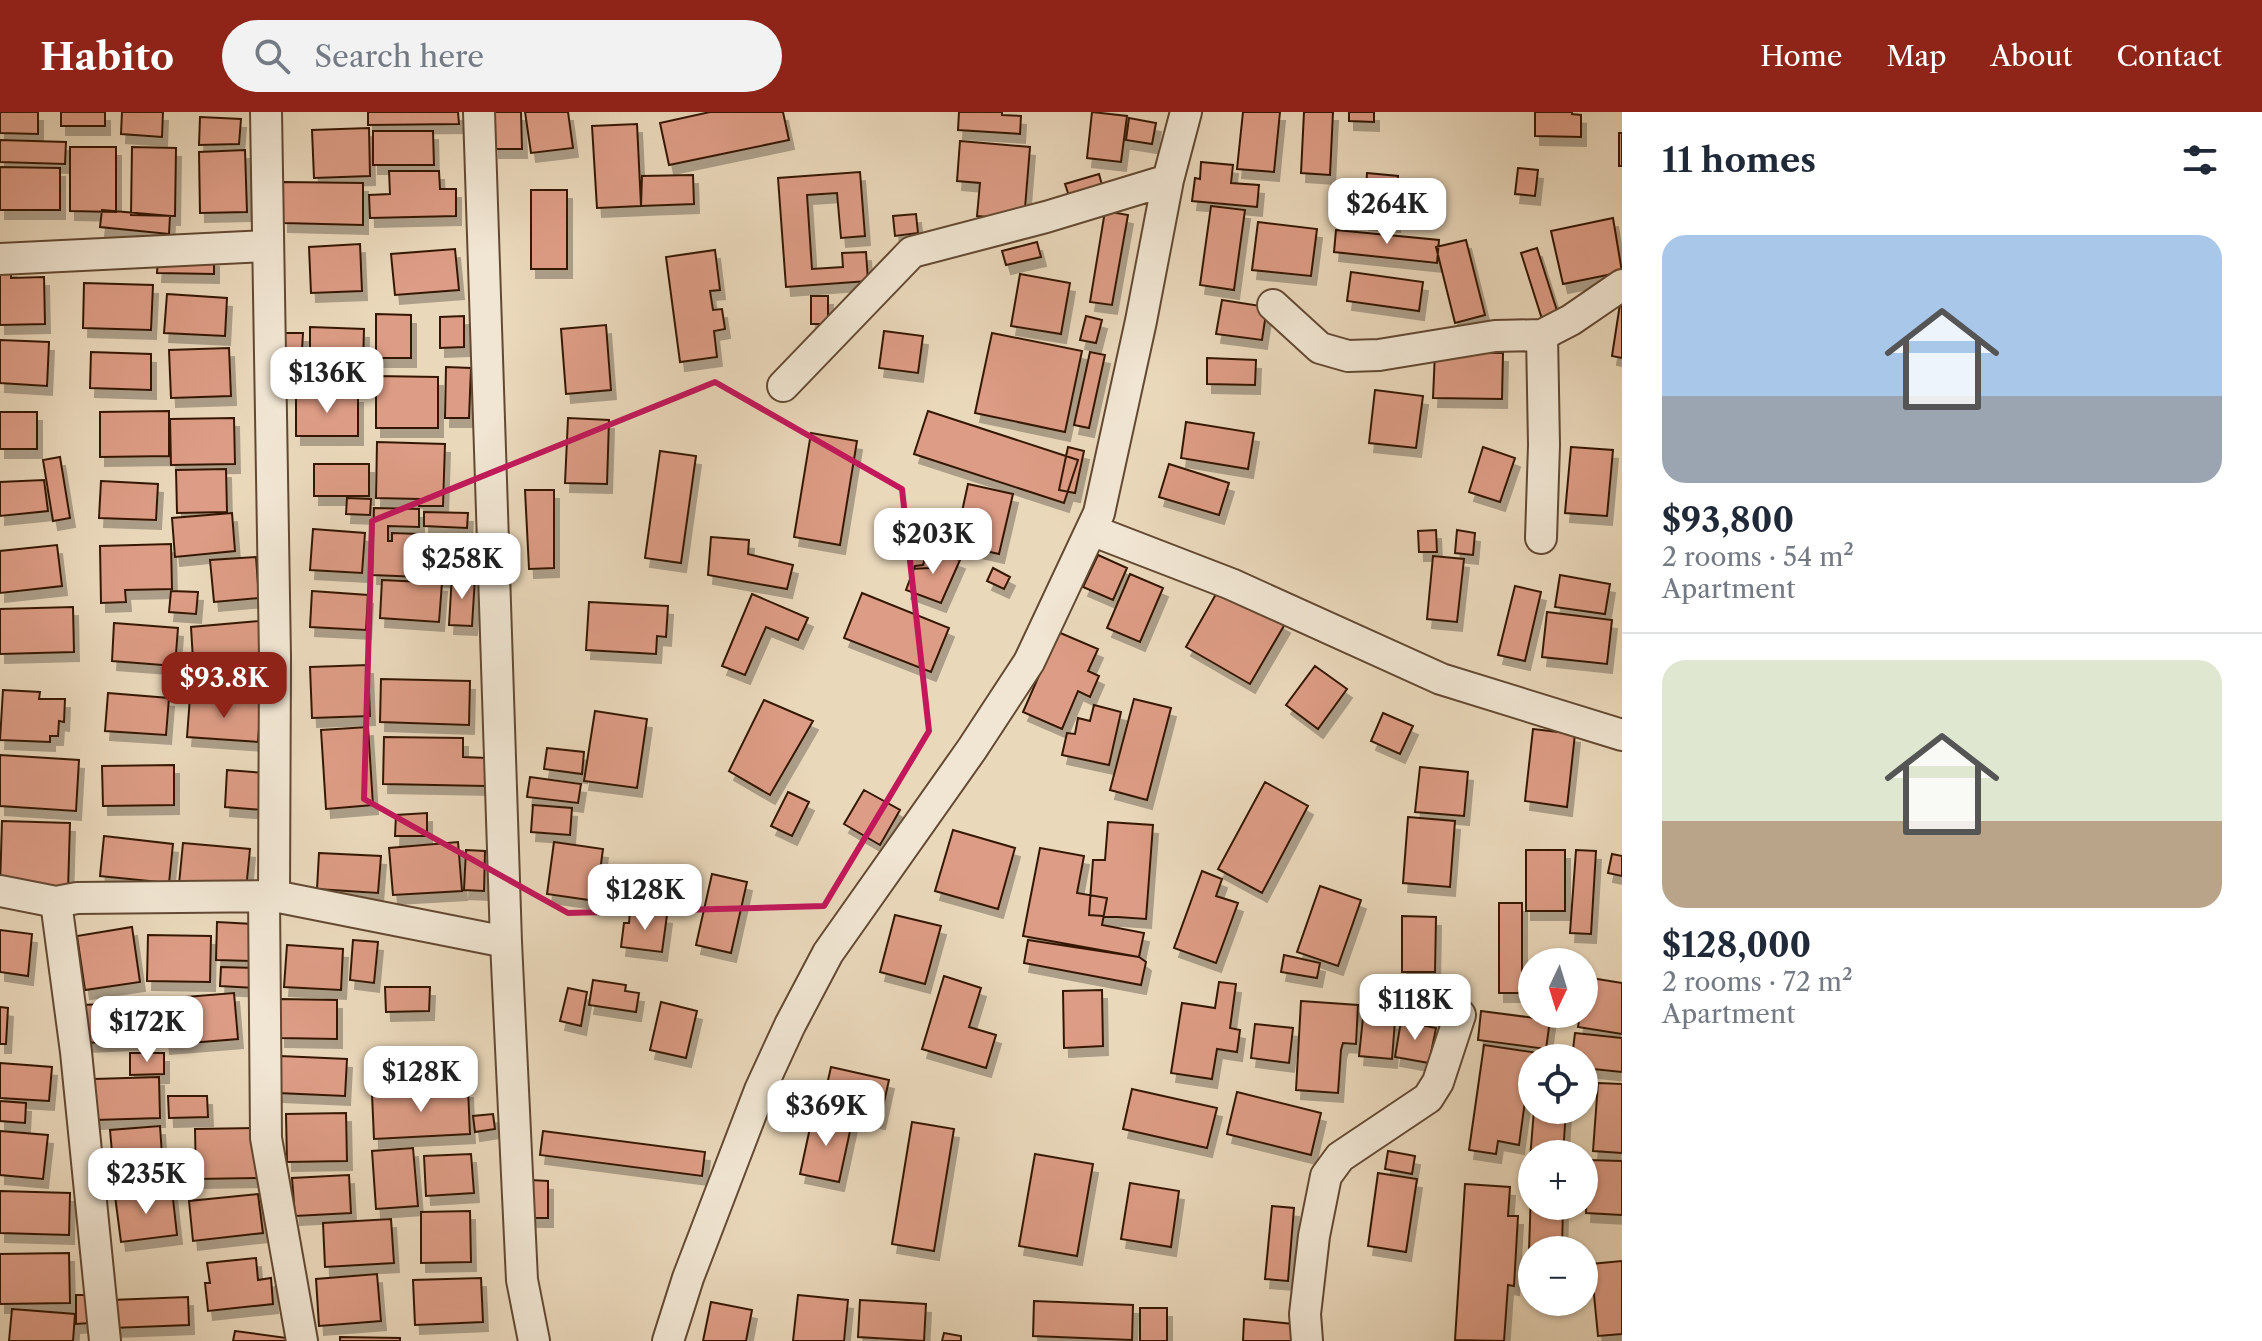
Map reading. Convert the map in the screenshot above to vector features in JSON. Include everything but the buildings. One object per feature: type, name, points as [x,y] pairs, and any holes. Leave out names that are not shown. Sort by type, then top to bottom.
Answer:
[{"type":"street","points":[[266,112],[275,657],[266,1138],[302,1341]]},
{"type":"street","points":[[479,112],[506,942],[522,1280],[534,1341]]},
{"type":"street","points":[[668,1341],[688,1278],[760,1090],[790,1025],[828,953],[972,749],[1029,662],[1099,513],[1168,180],[1186,112]]},
{"type":"street","points":[[783,386],[912,252],[1046,217],[1168,180]]},
{"type":"street","points":[[0,259],[266,246]]},
{"type":"street","points":[[1273,305],[1320,348],[1348,356],[1379,355],[1495,336],[1542,335],[1571,320],[1622,285]]},
{"type":"street","points":[[1541,538],[1544,445],[1542,335]]},
{"type":"street","points":[[1091,530],[1231,584],[1441,679],[1622,735]]},
{"type":"street","points":[[0,891],[56,902],[77,898],[269,896],[506,942]]},
{"type":"street","points":[[56,902],[76,1052],[105,1341]]},
{"type":"street","points":[[1307,1341],[1305,1314],[1312,1251],[1326,1176],[1340,1157],[1428,1098],[1438,1082],[1460,1015]]},
{"type":"highlighted area","points":[[715,382],[902,489],[929,731],[824,906],[568,913],[364,799],[372,521]]}]
